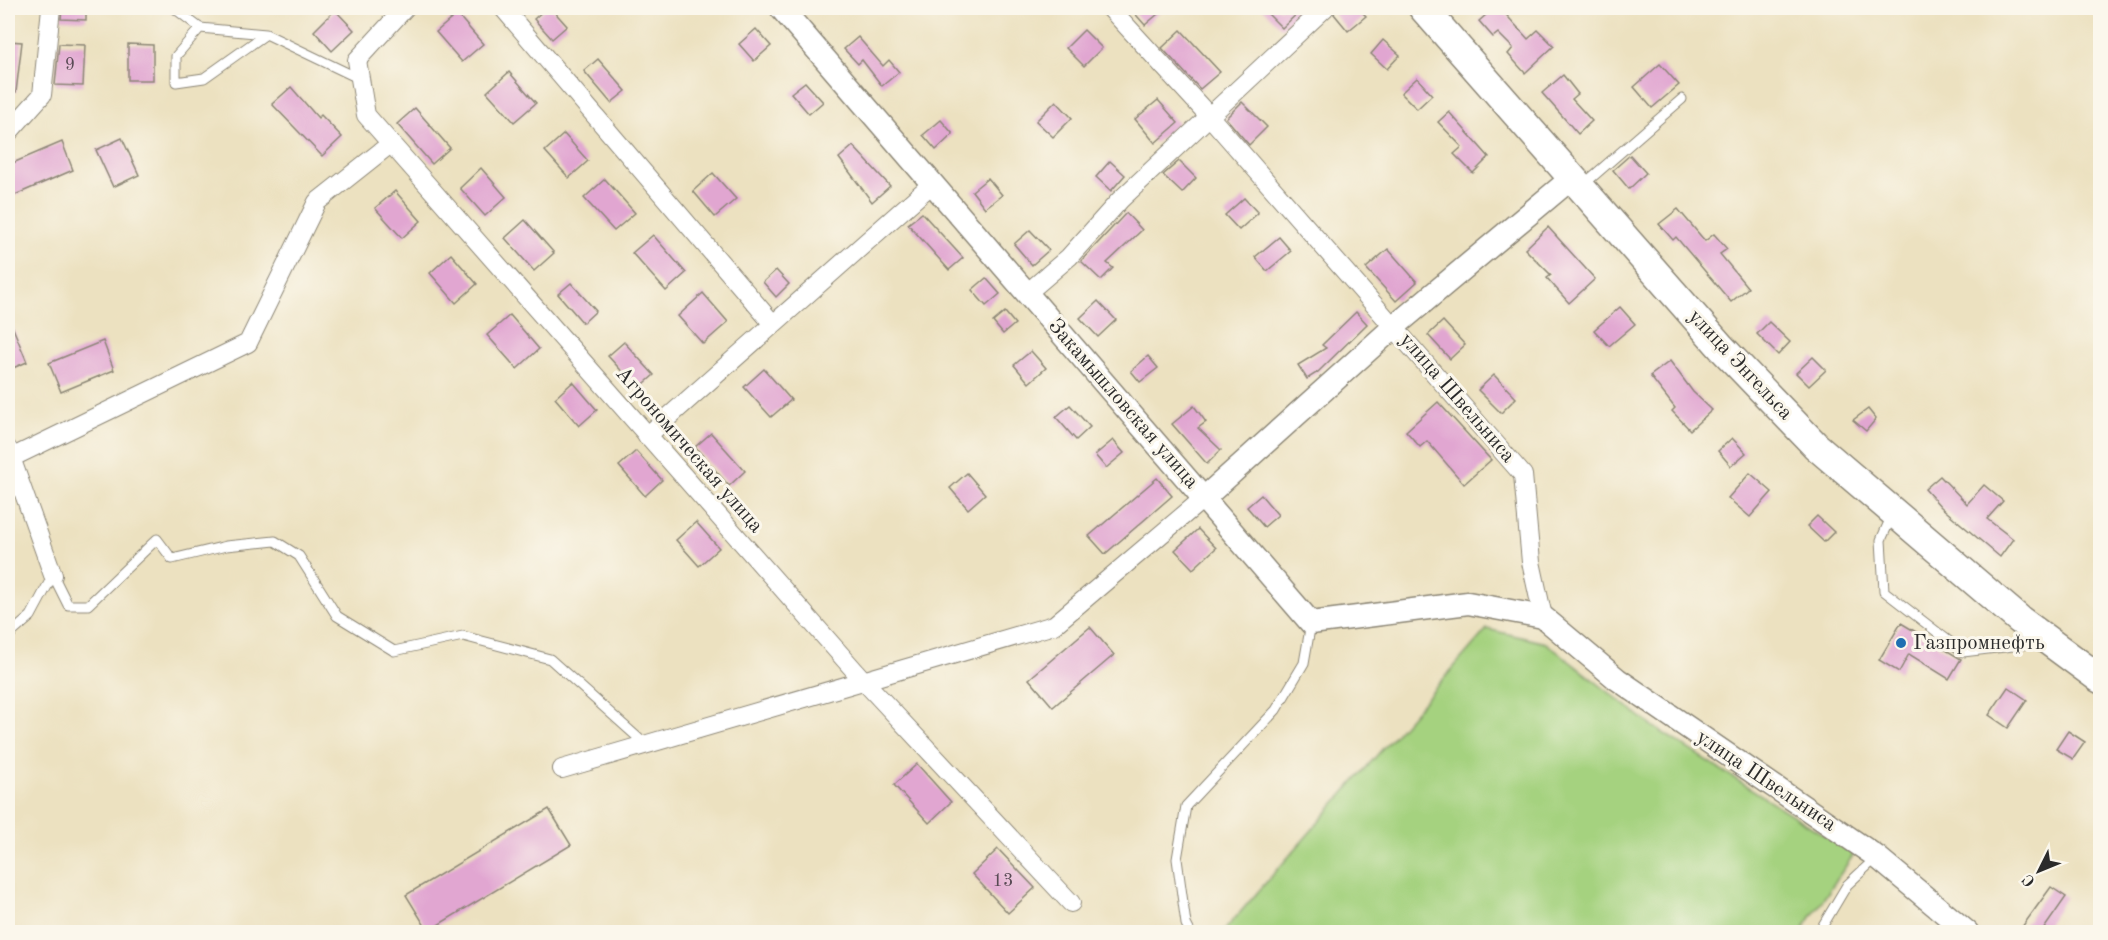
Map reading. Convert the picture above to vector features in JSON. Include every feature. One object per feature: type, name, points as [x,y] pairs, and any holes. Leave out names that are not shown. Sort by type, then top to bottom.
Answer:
[{"type":"main road","name":"улица Энгельса","points":[[1423,8],[1721,347],[1808,438],[1893,513],[2049,642],[2100,679]]},
{"type":"street","points":[[8,133],[42,95],[51,8]]},
{"type":"street","name":"Агрономическая улица","points":[[405,8],[357,60],[366,115],[389,145],[862,679],[1071,903]]},
{"type":"street","points":[[503,8],[773,324]]},
{"type":"street","name":"Закамышловская улица","points":[[781,8],[1311,622]]},
{"type":"street","name":"улица Швельниса","points":[[1110,8],[1395,326],[1523,475],[1531,562],[1543,617],[1617,679],[1877,857],[1967,933]]},
{"type":"street","points":[[1028,293],[1069,257],[1120,200],[1325,8]]},
{"type":"street","points":[[52,575],[9,453],[248,343],[317,202],[389,145]]},
{"type":"street","points":[[562,769],[862,679],[1054,625],[1204,498],[1395,326],[1577,182]]},
{"type":"street","points":[[647,436],[933,183]]},
{"type":"street","points":[[1311,622],[1468,603],[1543,617]]},
{"type":"lane","points":[[174,8],[200,28],[266,34],[360,79]]},
{"type":"lane","points":[[200,28],[176,56],[176,82],[204,78],[266,34]]},
{"type":"lane","points":[[1577,182],[1682,99]]},
{"type":"lane","points":[[1893,513],[1881,540],[1884,591],[1963,651],[2049,642]]},
{"type":"lane","points":[[52,575],[68,605],[88,605],[157,538],[172,559],[226,546],[275,541],[299,556],[337,616],[394,651],[463,636],[550,659],[645,744]]},
{"type":"lane","points":[[8,636],[31,616],[52,575]]},
{"type":"lane","points":[[1190,933],[1186,924],[1177,859],[1186,806],[1276,711],[1304,663],[1311,622]]},
{"type":"lane","points":[[1819,933],[1847,885],[1877,857]]},
{"type":"green space","points":[[1487,629],[1546,643],[1652,726],[1854,854],[1801,932],[1223,932]]},
{"type":"building","points":[[62,8],[86,8],[86,20],[61,19]]},
{"type":"building","points":[[546,8],[551,8],[567,26],[552,39],[534,19]]},
{"type":"building","points":[[1130,8],[1165,8],[1145,25]]},
{"type":"building","points":[[1262,8],[1303,8],[1282,28]]},
{"type":"building","points":[[1336,8],[1358,8],[1366,16],[1348,31],[1334,14]]},
{"type":"building","points":[[1494,8],[1500,8],[1528,39],[1538,30],[1554,46],[1525,73],[1508,54],[1513,48],[1498,33],[1493,37],[1479,21]]},
{"type":"building","points":[[335,10],[354,30],[332,51],[314,31]]},
{"type":"building","points":[[457,14],[483,44],[462,62],[436,32]]},
{"type":"building","points":[[756,29],[771,46],[754,61],[739,44]]},
{"type":"building","points":[[1084,30],[1102,48],[1084,66],[1066,48]]},
{"type":"building","points":[[1181,30],[1220,72],[1200,89],[1162,48]]},
{"type":"building","points":[[858,37],[883,66],[889,60],[899,72],[882,86],[862,60],[858,64],[844,49]]},
{"type":"building","points":[[1383,40],[1400,55],[1387,69],[1371,54]]},
{"type":"building","points":[[8,41],[22,42],[16,92],[8,92]]},
{"type":"building","points":[[59,44],[85,45],[83,86],[55,85]]},
{"type":"building","points":[[128,44],[153,45],[153,80],[128,80]]},
{"type":"building","points":[[598,59],[626,91],[611,103],[584,71]]},
{"type":"building","points":[[1660,64],[1679,85],[1652,108],[1634,87]]},
{"type":"building","points":[[509,72],[536,103],[514,122],[487,92]]},
{"type":"building","points":[[1563,75],[1578,94],[1572,99],[1592,121],[1578,134],[1542,93]]},
{"type":"building","points":[[1417,78],[1432,95],[1417,109],[1401,93]]},
{"type":"building","points":[[805,82],[823,102],[809,114],[791,93]]},
{"type":"building","points":[[291,87],[318,118],[321,115],[342,137],[322,156],[272,104]]},
{"type":"building","points":[[1158,100],[1178,123],[1155,143],[1135,119]]},
{"type":"building","points":[[1056,101],[1072,118],[1053,137],[1036,121]]},
{"type":"building","points":[[1242,102],[1267,127],[1249,145],[1226,118]]},
{"type":"building","points":[[415,108],[450,148],[432,164],[397,124]]},
{"type":"building","points":[[1449,112],[1489,157],[1473,173],[1454,154],[1462,147],[1438,122]]},
{"type":"building","points":[[941,120],[953,134],[936,150],[923,135]]},
{"type":"building","points":[[564,134],[588,161],[569,178],[545,151]]},
{"type":"building","points":[[122,138],[139,175],[113,187],[96,150]]},
{"type":"building","points":[[62,142],[73,170],[8,198],[8,165]]},
{"type":"building","points":[[853,146],[890,186],[872,202],[839,158]]},
{"type":"building","points":[[1630,155],[1646,173],[1629,189],[1613,170]]},
{"type":"building","points":[[1110,161],[1125,175],[1111,191],[1096,177]]},
{"type":"building","points":[[1179,161],[1196,178],[1182,193],[1163,175]]},
{"type":"building","points":[[481,168],[506,197],[485,216],[460,188]]},
{"type":"building","points":[[713,173],[736,199],[715,217],[693,191]]},
{"type":"building","points":[[988,178],[1002,195],[985,208],[972,191]]},
{"type":"building","points":[[605,179],[635,213],[614,231],[584,198]]},
{"type":"building","points":[[395,191],[421,221],[402,238],[375,208]]},
{"type":"building","points":[[1244,198],[1258,213],[1239,230],[1225,215]]},
{"type":"building","points":[[1678,209],[1705,241],[1714,234],[1727,249],[1720,254],[1748,288],[1731,302],[1676,237],[1673,240],[1659,224]]},
{"type":"building","points":[[922,213],[963,258],[949,270],[908,224]]},
{"type":"building","points":[[1126,213],[1142,230],[1107,263],[1113,268],[1101,280],[1081,261]]},
{"type":"building","points":[[525,220],[554,253],[534,271],[505,238]]},
{"type":"building","points":[[1548,227],[1595,279],[1569,303],[1547,278],[1551,275],[1525,249]]},
{"type":"building","points":[[1030,230],[1049,250],[1032,265],[1014,244]]},
{"type":"building","points":[[653,235],[686,273],[666,291],[632,253]]},
{"type":"building","points":[[1279,237],[1291,251],[1267,271],[1255,257]]},
{"type":"building","points":[[1388,249],[1417,282],[1396,301],[1366,268]]},
{"type":"building","points":[[451,254],[477,284],[456,303],[430,273]]},
{"type":"building","points":[[776,270],[789,284],[776,297],[763,282]]},
{"type":"building","points":[[986,278],[1000,294],[986,306],[972,290]]},
{"type":"building","points":[[571,283],[596,311],[583,323],[558,294]]},
{"type":"building","points":[[703,293],[728,322],[703,344],[678,316]]},
{"type":"building","points":[[1098,301],[1116,320],[1098,337],[1080,318]]},
{"type":"building","points":[[1620,307],[1635,324],[1609,346],[1594,330]]},
{"type":"building","points":[[1005,312],[1015,324],[1003,334],[993,322]]},
{"type":"building","points":[[1356,312],[1367,324],[1318,372],[1307,379],[1298,365],[1326,348],[1322,345]]},
{"type":"building","points":[[510,315],[539,349],[517,369],[487,335]]},
{"type":"building","points":[[8,316],[27,362],[8,370]]},
{"type":"building","points":[[1443,321],[1465,345],[1450,359],[1428,335]]},
{"type":"building","points":[[1769,322],[1790,342],[1778,355],[1757,334]]},
{"type":"building","points":[[103,341],[114,370],[61,392],[49,363]]},
{"type":"building","points":[[624,342],[654,375],[638,389],[608,356]]},
{"type":"building","points":[[1031,351],[1046,368],[1029,383],[1014,365]]},
{"type":"building","points":[[1148,356],[1158,368],[1140,382],[1131,371]]},
{"type":"building","points":[[1813,357],[1826,370],[1809,386],[1796,373]]},
{"type":"building","points":[[1670,361],[1693,392],[1712,410],[1690,430],[1672,411],[1675,408],[1650,376]]},
{"type":"building","points":[[764,369],[791,400],[771,417],[744,387]]},
{"type":"building","points":[[1494,375],[1516,398],[1501,413],[1478,390]]},
{"type":"building","points":[[573,382],[597,410],[579,426],[555,398]]},
{"type":"building","points":[[1438,402],[1491,460],[1464,484],[1427,441],[1420,447],[1406,431]]},
{"type":"building","points":[[1070,405],[1090,427],[1076,440],[1056,417]]},
{"type":"building","points":[[1194,406],[1206,422],[1198,428],[1221,450],[1207,464],[1172,424]]},
{"type":"building","points":[[1868,409],[1876,419],[1866,431],[1853,420]]},
{"type":"building","points":[[711,433],[745,471],[729,486],[695,447]]},
{"type":"building","points":[[1732,438],[1746,453],[1731,466],[1718,451]]},
{"type":"building","points":[[1113,440],[1124,453],[1106,468],[1095,455]]},
{"type":"building","points":[[636,451],[662,480],[645,496],[619,466]]},
{"type":"building","points":[[967,473],[985,494],[968,509],[950,488]]},
{"type":"building","points":[[1750,473],[1772,492],[1750,517],[1728,498]]},
{"type":"building","points":[[1940,476],[1967,504],[1984,485],[2003,501],[1987,519],[2013,539],[2000,557],[1941,507],[1925,489]]},
{"type":"building","points":[[1157,478],[1172,496],[1105,554],[1089,536]]},
{"type":"building","points":[[1261,495],[1278,515],[1264,527],[1247,507]]},
{"type":"building","points":[[1817,516],[1834,532],[1824,542],[1807,526]]},
{"type":"building","points":[[696,522],[719,548],[699,566],[676,540]]},
{"type":"building","points":[[1198,529],[1216,548],[1193,569],[1175,550]]},
{"type":"building","points":[[1901,623],[1961,659],[1949,679],[1909,654],[1899,672],[1879,660]]},
{"type":"building","points":[[1090,627],[1114,655],[1053,707],[1029,679]]},
{"type":"building","points":[[2008,687],[2027,700],[2008,728],[1989,715]]},
{"type":"building","points":[[2068,731],[2085,742],[2073,759],[2056,749]]},
{"type":"building","points":[[917,764],[951,802],[929,823],[894,785]]},
{"type":"building","points":[[549,809],[571,845],[428,931],[406,895]]},
{"type":"building","points":[[998,849],[1035,888],[1008,913],[972,874]]},
{"type":"building","points":[[2051,887],[2066,897],[2041,933],[2031,933],[2022,927]]},
{"type":"place","name":"Газпромнефть","points":[[1901,643]]}]
